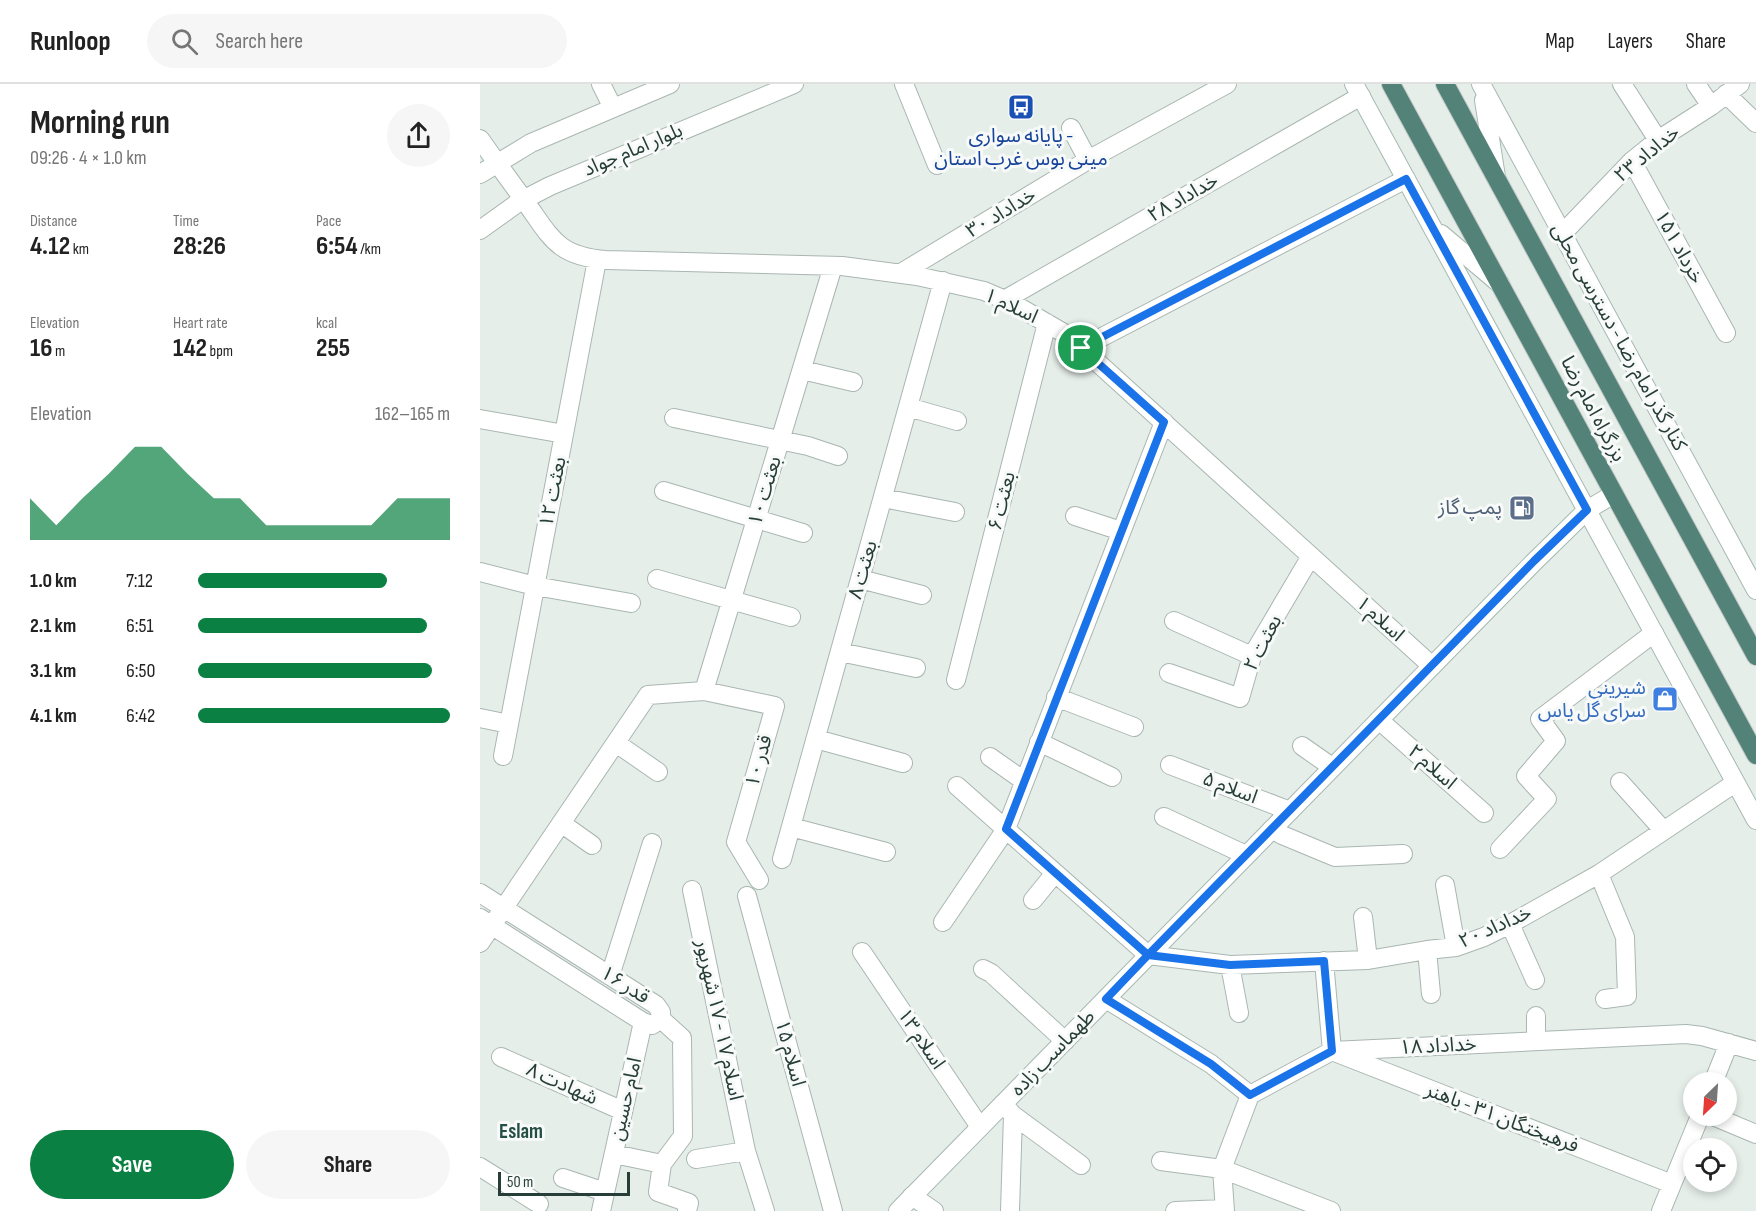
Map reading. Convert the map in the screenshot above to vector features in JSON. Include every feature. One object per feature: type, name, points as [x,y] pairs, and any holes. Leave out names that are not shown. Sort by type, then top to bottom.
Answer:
[{"type":"highway","name":"بزرگراه امام رضا","points":[[1391,84],[1756,755]]},
{"type":"highway","name":"بزرگراه امام رضا","points":[[1445,84],[1756,656]]},
{"type":"street","points":[[601,84],[613,108]]},
{"type":"street","points":[[480,174],[531,143],[670,84]]},
{"type":"street","name":"بلوار امام جواد","points":[[480,230],[524,200],[550,186],[794,84]]},
{"type":"street","points":[[904,84],[937,165]]},
{"type":"street","name":"خداداد ۳۰","points":[[901,273],[1088,160],[1227,84]]},
{"type":"street","points":[[1622,84],[1658,140]]},
{"type":"street","points":[[1696,84],[1711,106]]},
{"type":"street","points":[[1481,85],[1497,178]]},
{"type":"street","name":"کنار گذر امام رضا - دسترسی محلی","points":[[1481,85],[1754,581]]},
{"type":"street","points":[[1733,89],[1756,123]]},
{"type":"street","name":"خداداد ۲۳","points":[[1562,234],[1632,161],[1658,140],[1733,89]]},
{"type":"street","points":[[1358,90],[1756,820]]},
{"type":"street","name":"خداداد ۲۸","points":[[1004,300],[1358,90]]},
{"type":"street","points":[[1071,128],[1088,160]]},
{"type":"street","name":"اسلام ۱","points":[[480,139],[548,233],[560,247],[582,258],[866,268],[943,281],[984,291],[1047,323],[1081,348],[1432,666]]},
{"type":"street","name":"۱۵خرداد ۱","points":[[1632,161],[1726,333]]},
{"type":"street","points":[[1081,348],[1406,179]]},
{"type":"street","points":[[1432,227],[1500,284]]},
{"type":"street","name":"بعثت ۱۲","points":[[503,756],[597,260]]},
{"type":"street","name":"بعثت ۱۰","points":[[704,691],[833,266]]},
{"type":"street","name":"بعثت ۸","points":[[782,859],[943,281]]},
{"type":"street","name":"بعثت ۶","points":[[956,680],[1047,323]]},
{"type":"street","points":[[802,370],[853,382]]},
{"type":"street","points":[[908,407],[957,421]]},
{"type":"street","points":[[674,418],[808,446],[838,456]]},
{"type":"street","points":[[480,419],[564,434]]},
{"type":"street","points":[[943,922],[1006,829],[1164,422]]},
{"type":"street","points":[[664,491],[803,533]]},
{"type":"street","name":"طهماسب زاده","points":[[898,1211],[980,1127],[1008,1109],[1065,1041],[1534,561],[1587,510],[1614,494]]},
{"type":"street","points":[[883,498],[955,512]]},
{"type":"street","points":[[1075,516],[1121,531]]},
{"type":"street","name":"بعثت ۲","points":[[1169,672],[1240,698],[1252,656],[1311,556]]},
{"type":"street","points":[[480,572],[631,603]]},
{"type":"street","points":[[657,579],[791,617]]},
{"type":"street","points":[[860,579],[922,595]]},
{"type":"street","points":[[1174,621],[1252,656]]},
{"type":"street","points":[[1500,849],[1547,799],[1526,776],[1556,741],[1540,719],[1654,633]]},
{"type":"street","points":[[840,652],[916,668]]},
{"type":"street","points":[[480,943],[486,922],[503,908],[648,695],[704,691]]},
{"type":"street","name":"قدر ۱۰","points":[[704,691],[775,706],[736,842],[759,880]]},
{"type":"street","points":[[1056,697],[1134,727]]},
{"type":"street","points":[[480,718],[508,724]]},
{"type":"street","name":"اسلام ۲","points":[[1379,720],[1484,813]]},
{"type":"street","points":[[816,739],[903,763]]},
{"type":"street","points":[[1039,742],[1112,777]]},
{"type":"street","points":[[616,743],[658,772]]},
{"type":"street","points":[[1302,746],[1332,767]]},
{"type":"street","points":[[990,757],[1024,781]]},
{"type":"street","name":"اسلام ۵","points":[[1170,765],[1290,811]]},
{"type":"street","points":[[1620,782],[1663,830]]},
{"type":"street","name":"خداداد ۲۰","points":[[1148,955],[1230,965],[1368,960],[1456,947],[1510,924],[1599,874],[1735,783]]},
{"type":"street","points":[[957,786],[1148,955]]},
{"type":"street","points":[[1164,817],[1246,855]]},
{"type":"street","points":[[561,823],[592,845]]},
{"type":"street","points":[[791,827],[886,852]]},
{"type":"street","points":[[1272,829],[1335,857],[1404,854]]},
{"type":"street","points":[[610,976],[652,843]]},
{"type":"street","points":[[1033,900],[1055,873]]},
{"type":"street","points":[[1599,874],[1625,937],[1627,996],[1605,999]]},
{"type":"street","points":[[1445,885],[1456,947]]},
{"type":"street","name":"اسلام ۱۷ - ۱۷ شهریور","points":[[692,890],[746,1150],[765,1211]]},
{"type":"street","name":"قدر ۱۶","points":[[480,893],[656,1005],[661,1012],[652,1021],[486,922]]},
{"type":"street","name":"اسلام ۱۵","points":[[747,896],[833,1211]]},
{"type":"street","points":[[1363,917],[1368,960]]},
{"type":"street","points":[[1510,924],[1535,980]]},
{"type":"street","points":[[1427,950],[1431,993]]},
{"type":"street","name":"اسلام ۱۳","points":[[862,952],[980,1127]]},
{"type":"street","points":[[1324,961],[1332,1051]]},
{"type":"street","points":[[1230,965],[1239,1012]]},
{"type":"street","points":[[983,969],[991,973],[1065,1041]]},
{"type":"street","points":[[1106,999],[1211,1064],[1250,1095],[1222,1169],[1225,1210],[1175,1211]]},
{"type":"street","points":[[1536,1016],[1536,1041]]},
{"type":"street","points":[[652,1021],[682,1038],[683,1136],[662,1164],[658,1192],[688,1207]]},
{"type":"street","name":"امام حسین","points":[[601,1211],[623,1111],[652,1021]]},
{"type":"street","name":"خداداد ۱۸","points":[[1250,1095],[1332,1051],[1686,1034],[1702,1036],[1756,1051]]},
{"type":"street","points":[[1717,1072],[1729,1043]]},
{"type":"street","name":"فرهیختگان ۳۱ - باهنر","points":[[1332,1051],[1672,1184]]},
{"type":"street","name":"شهادت ۸","points":[[501,1057],[623,1111]]},
{"type":"street","points":[[1008,1109],[1081,1165]]},
{"type":"street","points":[[1008,1109],[1010,1211]]},
{"type":"street","points":[[1661,1211],[1696,1126]]},
{"type":"street","points":[[1737,1126],[1756,1134]]},
{"type":"street","points":[[696,1160],[746,1150]]},
{"type":"street","points":[[614,1154],[662,1164]]},
{"type":"street","points":[[1161,1161],[1222,1169],[1331,1211]]},
{"type":"street","points":[[480,1167],[539,1204]]},
{"type":"street","points":[[563,1178],[605,1192]]},
{"type":"street","points":[[912,1196],[934,1211]]},
{"type":"place","name":"پایانه سواری - مینی بوس غرب استان","points":[[1021,107]]},
{"type":"place","name":"پمپ گاز","points":[[1522,508]]},
{"type":"place","name":"شیرینی سرای گل یاس","points":[[1665,699]]},
{"type":"district","name":"Eslam","points":[[521,1131]]},
{"type":"route","points":[[1081,348],[1164,422],[1006,829],[1148,955],[1106,999],[1211,1064],[1250,1095],[1332,1051],[1324,961],[1230,965],[1148,955],[1534,561],[1587,510],[1406,179],[1081,348]]}]
